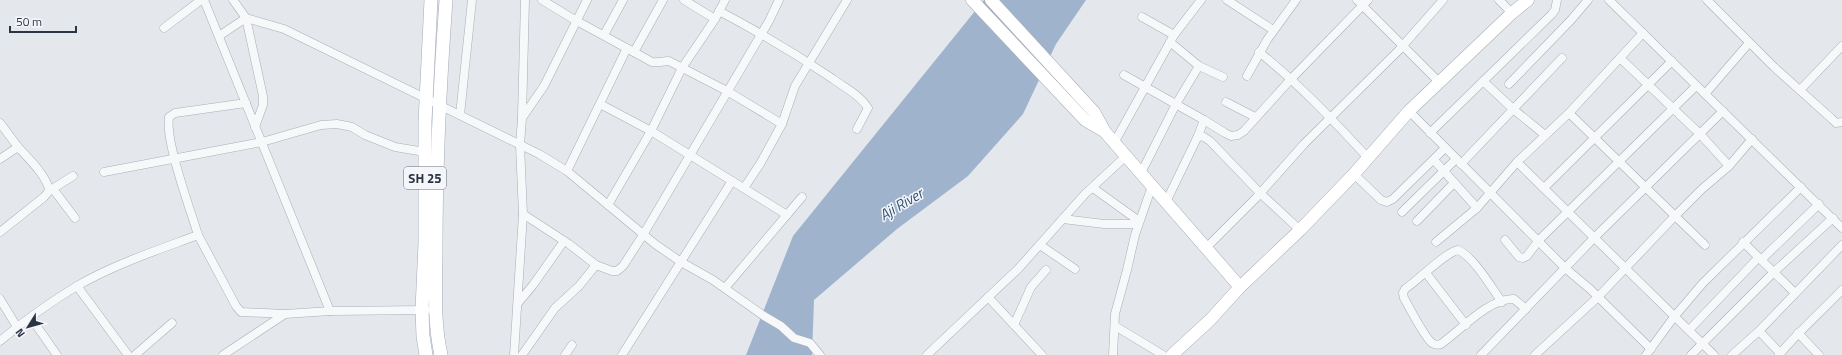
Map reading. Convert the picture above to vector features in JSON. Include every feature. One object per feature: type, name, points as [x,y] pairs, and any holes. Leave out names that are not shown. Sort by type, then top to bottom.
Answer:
[{"type":"main road","name":"SH 25","points":[[426,355],[423,336],[422,310],[426,243],[425,152],[431,0]]},
{"type":"main road","points":[[441,355],[436,310],[436,193],[446,0]]},
{"type":"street","points":[[164,28],[201,0]]},
{"type":"street","points":[[204,0],[330,311]]},
{"type":"street","points":[[233,0],[246,18],[264,96],[263,105],[255,127]]},
{"type":"street","points":[[460,115],[472,0]]},
{"type":"street","points":[[514,355],[523,214],[520,145],[526,0]]},
{"type":"street","points":[[522,118],[544,86],[575,20],[587,0]]},
{"type":"street","points":[[604,35],[623,0]]},
{"type":"street","points":[[568,171],[600,104],[630,50],[663,0]]},
{"type":"street","points":[[684,0],[761,34],[808,63],[864,102],[868,108],[857,129]]},
{"type":"street","points":[[608,205],[651,131],[682,68],[726,0]]},
{"type":"street","points":[[523,214],[564,241],[596,265],[612,272],[617,271],[623,266],[643,235],[761,34],[779,0]]},
{"type":"street","points":[[972,0],[1105,132],[1240,287]]},
{"type":"street","points":[[991,0],[1089,116]]},
{"type":"street","points":[[1114,142],[1172,39],[1201,0]]},
{"type":"street","points":[[1227,0],[1273,30]]},
{"type":"street","points":[[1247,76],[1259,52],[1273,30],[1296,0]]},
{"type":"street","points":[[1206,248],[1260,193],[1304,144],[1402,46],[1443,0]]},
{"type":"street","points":[[1499,0],[1512,13]]},
{"type":"street","points":[[1172,355],[1210,320],[1240,287],[1300,230],[1354,174],[1409,111],[1512,13],[1528,0]]},
{"type":"street","points":[[1430,133],[1552,15],[1555,10],[1557,0]]},
{"type":"street","points":[[1509,84],[1571,20],[1588,0]]},
{"type":"street","points":[[1609,0],[1842,228]]},
{"type":"street","points":[[1707,0],[1750,43],[1836,123],[1842,122]]},
{"type":"street","points":[[547,1],[575,20],[652,62],[659,63],[669,61],[727,91],[782,124]]},
{"type":"street","points":[[744,188],[760,164],[782,124],[795,86],[845,1]]},
{"type":"street","points":[[1124,75],[1231,136],[1238,135],[1244,131],[1362,2],[1402,46],[1439,82]]},
{"type":"street","points":[[1142,16],[1172,39],[1200,66],[1223,76]]},
{"type":"street","points":[[219,36],[246,18]]},
{"type":"street","points":[[246,18],[284,30],[539,154],[568,171],[643,235],[681,262],[726,288],[741,301],[781,326],[794,338],[810,343],[820,355]]},
{"type":"street","points":[[1436,242],[1477,208],[1517,162],[1569,113],[1642,33]]},
{"type":"street","points":[[1705,94],[1750,43]]},
{"type":"street","points":[[1800,90],[1842,46]]},
{"type":"street","points":[[1259,52],[1292,78],[1331,117],[1368,158]]},
{"type":"street","points":[[1402,212],[1444,170],[1459,162],[1498,127],[1512,109],[1562,58]]},
{"type":"street","points":[[1620,58],[1700,134],[1729,166]]},
{"type":"street","points":[[1544,188],[1672,61]]},
{"type":"street","points":[[1141,173],[1176,104],[1200,66]]},
{"type":"street","points":[[1483,81],[1512,109],[1545,135]]},
{"type":"street","points":[[1505,240],[1519,257],[1523,258],[1527,256],[1539,240],[1696,86]]},
{"type":"street","points":[[1226,102],[1255,118]]},
{"type":"street","points":[[246,103],[175,113],[169,117],[168,125],[174,158],[198,235],[238,309],[245,312],[285,314],[330,311],[436,310]]},
{"type":"street","points":[[600,104],[651,131],[786,215]]},
{"type":"street","points":[[1409,111],[1539,240],[1565,268],[1598,297],[1649,352],[1674,317],[1703,283],[1801,187]]},
{"type":"street","points":[[1481,355],[1594,238],[1723,111]]},
{"type":"street","points":[[1569,113],[1646,187],[1674,217],[1705,245]]},
{"type":"street","points":[[1166,202],[1198,136],[1204,120]]},
{"type":"street","points":[[0,123],[44,178],[51,190],[75,218]]},
{"type":"street","points":[[104,172],[262,142],[321,126],[337,124],[352,128],[365,135],[395,146],[425,152]]},
{"type":"street","points":[[1198,136],[1204,137],[1210,141],[1260,193],[1300,230]]},
{"type":"street","points":[[1539,354],[1598,297],[1702,188],[1729,166],[1752,139]]},
{"type":"street","points":[[0,159],[18,146]]},
{"type":"street","points":[[1354,174],[1381,200],[1387,202],[1393,199],[1445,148]]},
{"type":"street","points":[[927,355],[1018,269],[1063,219],[1126,156]]},
{"type":"street","points":[[1434,160],[1477,208]]},
{"type":"street","points":[[1517,162],[1714,355]]},
{"type":"street","points":[[0,232],[51,190],[73,176]]},
{"type":"street","points":[[622,355],[732,181]]},
{"type":"street","points":[[1417,221],[1454,182]]},
{"type":"street","points":[[1113,355],[1116,314],[1139,223],[1152,186]]},
{"type":"street","points":[[1093,188],[1139,223]]},
{"type":"street","points":[[726,288],[802,197]]},
{"type":"street","points":[[1689,330],[1760,259],[1819,204]]},
{"type":"street","points":[[1691,355],[1704,344],[1774,272],[1833,218]]},
{"type":"street","points":[[1063,219],[1104,224],[1139,223]]},
{"type":"street","points":[[0,341],[17,327],[77,286],[128,262],[198,235]]},
{"type":"street","points":[[518,303],[533,285],[564,241]]},
{"type":"street","points":[[1744,242],[1795,293]]},
{"type":"street","points":[[1040,245],[1075,270]]},
{"type":"street","points":[[1732,355],[1842,245]]},
{"type":"street","points":[[1502,302],[1471,261],[1458,250],[1451,253],[1403,293],[1404,298],[1432,343],[1442,344],[1484,310],[1502,302],[1514,299],[1526,309]]},
{"type":"street","points":[[523,354],[555,308],[579,286],[596,265]]},
{"type":"street","points":[[1014,325],[1031,287],[1046,270]]},
{"type":"street","points":[[1426,273],[1466,325]]},
{"type":"street","points":[[77,286],[128,355]]},
{"type":"street","points":[[1758,330],[1779,354],[1842,290]]},
{"type":"street","points":[[988,297],[1042,355]]},
{"type":"street","points":[[0,299],[17,327]]},
{"type":"street","points":[[223,355],[285,314]]},
{"type":"street","points":[[31,318],[57,355]]},
{"type":"street","points":[[135,355],[172,323]]},
{"type":"street","points":[[1115,326],[1163,355]]},
{"type":"street","points":[[1798,333],[1819,355]]},
{"type":"street","points":[[565,355],[572,345]]},
{"type":"water","name":"Aji River","points":[[984,0],[1086,0],[1056,44],[1023,114],[968,176],[897,229],[814,300],[812,355],[746,355],[793,236]]}]
